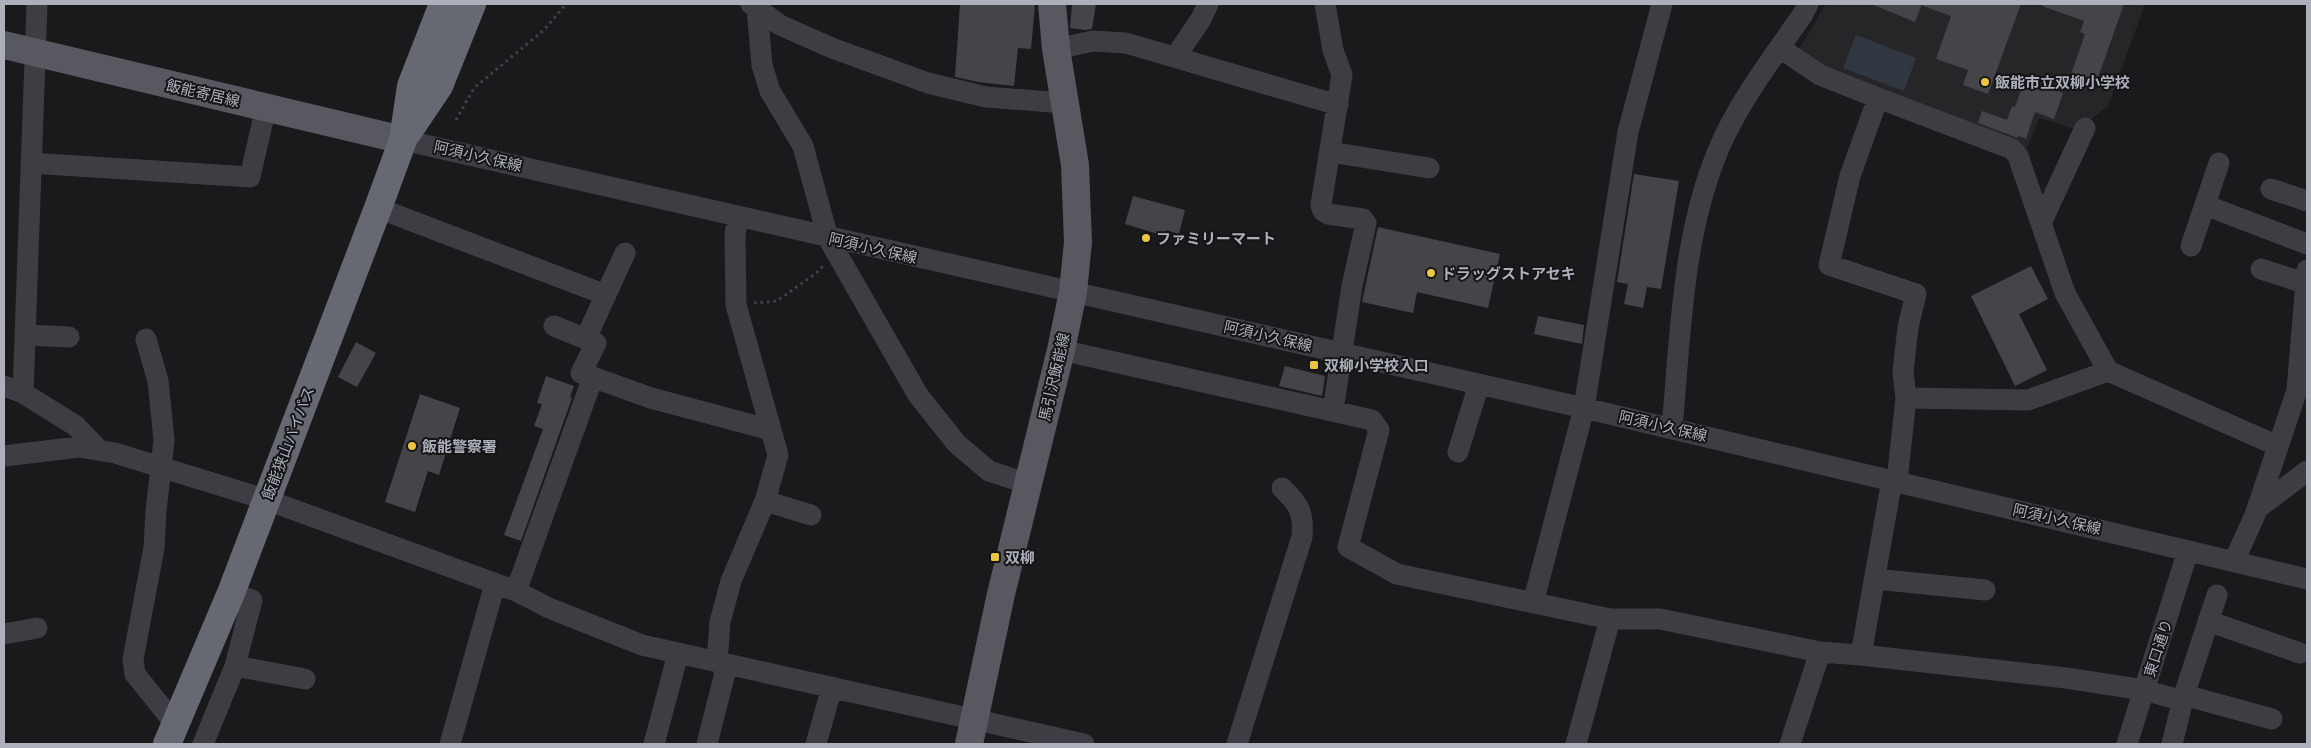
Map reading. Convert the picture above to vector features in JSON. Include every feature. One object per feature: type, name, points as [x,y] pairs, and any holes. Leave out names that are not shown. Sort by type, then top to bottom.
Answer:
[{"type":"highway","name":"飯能狭山バイパス","points":[[171,735],[231,593],[378,208],[403,140],[411,86],[443,4]]},
{"type":"highway","name":"飯能狭山バイパス","points":[[403,140],[439,86],[472,4]]},
{"type":"main road","name":"馬引沢飯能線","points":[[972,732],[1001,594],[1061,350],[1073,292],[1078,242],[1078,203],[1075,165],[1056,49],[1052,4]]},
{"type":"main road","name":"飯能寄居線","points":[[4,45],[403,140]]},
{"type":"street","points":[[23,394],[36,4]]},
{"type":"street","points":[[1176,56],[1201,19],[1208,4]]},
{"type":"street","points":[[1325,4],[1333,50],[1342,75],[1321,205],[1323,211],[1328,214],[1363,219],[1366,223],[1352,286],[1333,410]]},
{"type":"street","points":[[1533,603],[1584,408],[1628,132],[1661,4]]},
{"type":"street","points":[[1672,428],[1687,270],[1703,196],[1724,137],[1737,113],[1804,14],[1808,4]]},
{"type":"street","points":[[754,6],[780,25],[832,48],[928,83],[986,97],[1065,103]]},
{"type":"street","points":[[754,6],[765,74],[770,91],[803,146],[832,245],[918,395],[957,444],[989,471],[1029,484]]},
{"type":"street","points":[[1056,49],[1093,41],[1126,43],[1176,56],[1338,105]]},
{"type":"street","points":[[1780,48],[1820,75],[2012,149],[2018,156],[2065,293],[2108,372],[2278,446]]},
{"type":"street","points":[[1861,655],[1895,480],[1906,398],[1903,372],[1908,327],[1916,294],[1829,266],[1850,176],[1878,98]]},
{"type":"street","points":[[31,164],[250,177],[266,107]]},
{"type":"street","points":[[2041,223],[2085,128]]},
{"type":"street","name":"阿須小久保線","points":[[403,140],[738,216],[832,245],[1073,292],[1672,428],[2307,579]]},
{"type":"street","points":[[1330,152],[1429,168]]},
{"type":"street","points":[[2191,246],[2219,163]]},
{"type":"street","points":[[2271,189],[2307,201]]},
{"type":"street","points":[[2205,205],[2307,244]]},
{"type":"street","points":[[378,208],[606,295]]},
{"type":"street","points":[[706,744],[722,664],[720,622],[731,581],[766,501],[778,455],[736,305],[735,235],[738,216]]},
{"type":"street","points":[[586,338],[625,253]]},
{"type":"street","points":[[2234,561],[2258,508],[2298,390],[2306,277],[2261,269]]},
{"type":"street","points":[[554,326],[596,343],[581,373],[650,398],[771,430]]},
{"type":"street","points":[[26,335],[69,337]]},
{"type":"street","points":[[146,339],[158,382],[164,440],[154,548],[133,659],[135,674],[171,735]]},
{"type":"street","points":[[1061,350],[1372,420],[1379,430],[1348,547],[1398,574],[1610,619],[1660,619],[1820,652],[2066,678],[2144,690],[2272,719]]},
{"type":"street","points":[[1906,398],[2028,400],[2108,372]]},
{"type":"street","points":[[516,591],[593,377]]},
{"type":"street","points":[[1458,452],[1479,384]]},
{"type":"street","points":[[4,386],[23,394],[76,426],[98,449]]},
{"type":"street","points":[[4,456],[79,447],[98,449],[267,500],[516,591],[618,636],[678,654],[832,687],[972,732],[1084,744]]},
{"type":"street","points":[[2258,508],[2307,471]]},
{"type":"street","points":[[1237,744],[1302,537],[1304,520],[1295,500],[1282,488]]},
{"type":"street","points":[[766,501],[811,515]]},
{"type":"street","name":"東口通り","points":[[2127,744],[2188,551]]},
{"type":"street","points":[[1875,579],[1985,590]]},
{"type":"street","points":[[450,744],[495,584]]},
{"type":"street","points":[[203,744],[235,666],[252,600],[231,593]]},
{"type":"street","points":[[2172,744],[2183,698],[2217,595]]},
{"type":"street","points":[[1576,744],[1610,619]]},
{"type":"street","points":[[2208,621],[2300,653]]},
{"type":"street","points":[[4,634],[37,628]]},
{"type":"street","points":[[1790,744],[1820,652]]},
{"type":"street","points":[[657,744],[678,654]]},
{"type":"street","points":[[235,666],[305,679]]},
{"type":"street","points":[[816,744],[832,687]]},
{"type":"path","points":[[456,120],[474,88],[544,30],[566,4]]},
{"type":"path","points":[[736,305],[777,301],[815,274],[832,245]]},
{"type":"shaded area","name":"飯能市立双柳小学校","points":[[1826,4],[2145,4],[2108,106],[2078,130],[2039,118],[2027,149],[1822,70],[1801,54],[1800,48]]},
{"type":"shaded area","points":[[1856,35],[1916,58],[1904,91],[1843,68]]},
{"type":"building","points":[[960,4],[1035,4],[1031,49],[1018,48],[1014,86],[955,77]]},
{"type":"building","points":[[1072,4],[1096,4],[1092,29],[1070,28]]},
{"type":"building","points":[[1871,4],[1922,4],[1915,22]]},
{"type":"building","points":[[1923,4],[2021,4],[1988,94],[1963,85],[1968,70],[1936,59],[1951,16],[1923,6]]},
{"type":"building","points":[[2042,4],[2124,4],[2094,89],[2069,80],[2085,34],[2080,32],[2084,21],[2042,6]]},
{"type":"building","points":[[2025,79],[2063,93],[2054,119],[2035,112],[2026,139],[2018,136],[2018,138],[1978,123],[1982,111],[2007,120],[2012,106],[2015,107]]},
{"type":"building","points":[[1634,174],[1679,181],[1661,289],[1647,287],[1643,308],[1624,304],[1628,284],[1617,282]]},
{"type":"building","points":[[1133,196],[1185,210],[1179,234],[1166,230],[1165,236],[1125,224]]},
{"type":"building","name":"ドラッグストアセキ","points":[[1378,227],[1500,254],[1488,308],[1417,292],[1413,313],[1362,302]]},
{"type":"building","points":[[2031,266],[2048,299],[2019,314],[2047,370],[2015,386],[1971,296]]},
{"type":"building","points":[[1538,316],[1584,325],[1582,344],[1534,334]]},
{"type":"building","points":[[356,342],[376,353],[357,387],[338,377]]},
{"type":"building","points":[[1285,366],[1325,376],[1322,396],[1279,386]]},
{"type":"building","points":[[546,376],[574,386],[570,397],[572,398],[521,541],[504,535],[543,429],[534,426],[542,404],[537,403]]},
{"type":"building","points":[[420,394],[460,408],[439,475],[428,471],[415,512],[385,502]]},
{"type":"place","name":"飯能市立双柳小学校","points":[[1985,82]]},
{"type":"place","name":"ファミリーマート","points":[[1146,238]]},
{"type":"place","name":"ドラッグストアセキ","points":[[1431,273]]},
{"type":"place","name":"双柳小学校入口","points":[[1314,365]]},
{"type":"place","name":"飯能警察署","points":[[412,446]]},
{"type":"place","name":"双柳","points":[[995,557]]}]
